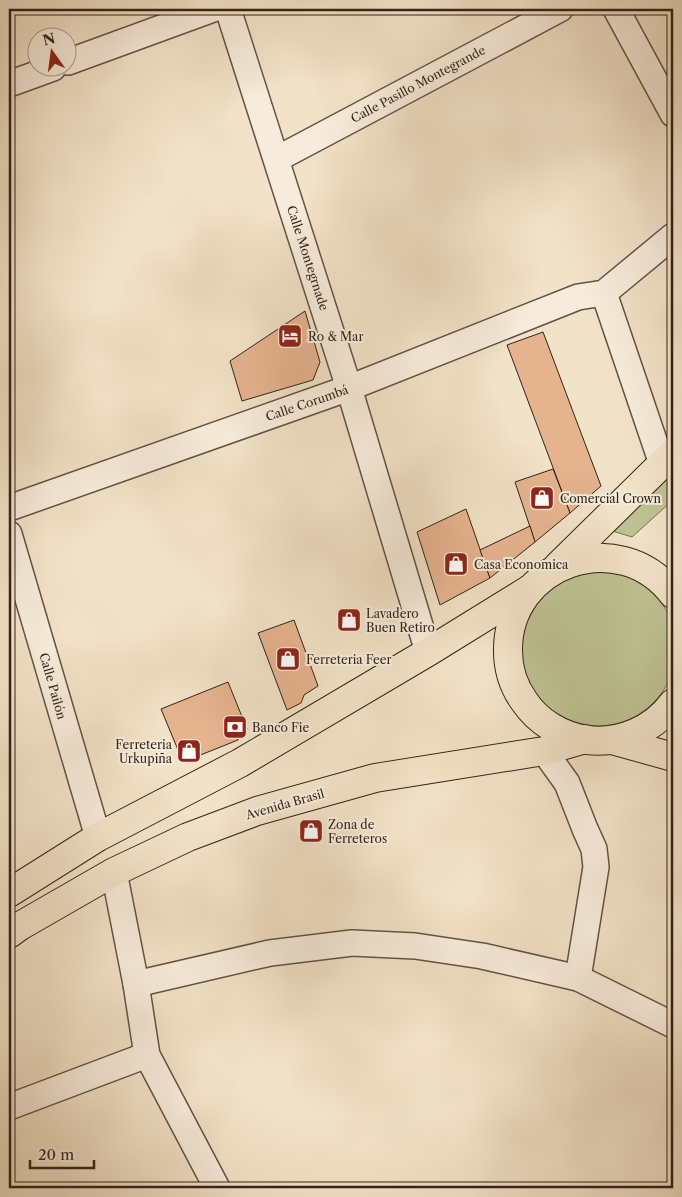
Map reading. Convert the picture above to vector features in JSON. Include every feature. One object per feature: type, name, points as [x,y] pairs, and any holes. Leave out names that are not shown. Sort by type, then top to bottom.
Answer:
[{"type":"main road","points":[[9,893],[98,837],[240,763],[428,652],[530,589],[555,569],[668,459]]},
{"type":"main road","points":[[555,569],[586,558],[618,559],[648,571],[665,584],[673,594]]},
{"type":"main road","points":[[530,589],[516,611],[508,635],[508,656],[512,676],[519,695],[528,707],[547,725],[565,734],[585,740],[612,740],[673,757]]},
{"type":"main road","points":[[612,740],[643,730],[661,717],[673,703]]},
{"type":"main road","name":"Avenida Brasil","points":[[9,934],[114,872],[188,837],[257,811],[375,778],[544,751],[585,740]]},
{"type":"street","points":[[78,58],[213,9]]},
{"type":"street","name":"Calle Montegrnade","points":[[228,9],[349,388],[428,652]]},
{"type":"street","name":"Calle Pasillo Montegrande","points":[[277,159],[560,9]]},
{"type":"street","points":[[616,9],[673,114]]},
{"type":"street","points":[[9,84],[28,77]]},
{"type":"street","points":[[668,459],[604,294],[673,236]]},
{"type":"street","name":"Calle Corumbá","points":[[9,508],[349,388],[578,297],[604,294]]},
{"type":"street","name":"Calle Pailón","points":[[9,534],[98,837]]},
{"type":"street","points":[[544,751],[567,783],[594,849],[596,867],[578,978]]},
{"type":"street","points":[[114,872],[136,984],[147,1055],[216,1188]]},
{"type":"street","points":[[136,984],[270,953],[352,943],[414,946],[482,956],[578,978],[673,1025]]},
{"type":"street","points":[[9,1107],[147,1055]]},
{"type":"green space","points":[[673,473],[673,500],[632,537],[609,530]]},
{"type":"green space","points":[[598,570],[628,576],[653,593],[670,618],[676,648],[670,678],[653,703],[628,720],[598,726],[568,720],[543,703],[526,678],[520,648],[526,618],[543,593],[568,576]]},
{"type":"building","name":"Ro & Mar","points":[[305,311],[320,362],[313,380],[242,401],[230,361]]},
{"type":"building","points":[[543,332],[601,486],[570,513],[507,345]]},
{"type":"building","name":"Comercial Crown","points":[[553,469],[570,513],[535,542],[515,482]]},
{"type":"building","name":"Casa Economica","points":[[466,509],[490,578],[440,605],[417,532]]},
{"type":"building","points":[[530,526],[535,542],[490,578],[480,550]]},
{"type":"building","name":"Ferreteria Feer","points":[[294,620],[318,686],[304,695],[301,703],[287,710],[258,633]]},
{"type":"building","points":[[228,682],[247,729],[235,733],[238,740],[183,762],[161,709]]},
{"type":"place","name":"Ro & Mar","points":[[290,336]]},
{"type":"place","name":"Comercial Crown","points":[[542,498]]},
{"type":"place","name":"Casa Economica","points":[[456,564]]},
{"type":"place","name":"Lavadero Buen Retiro","points":[[349,620]]},
{"type":"place","name":"Ferreteria Feer","points":[[288,659]]},
{"type":"place","name":"Banco Fie","points":[[235,727]]},
{"type":"place","name":"Ferreteria Urkupiña","points":[[189,751]]},
{"type":"place","name":"Zona de Ferreteros","points":[[311,831]]}]
